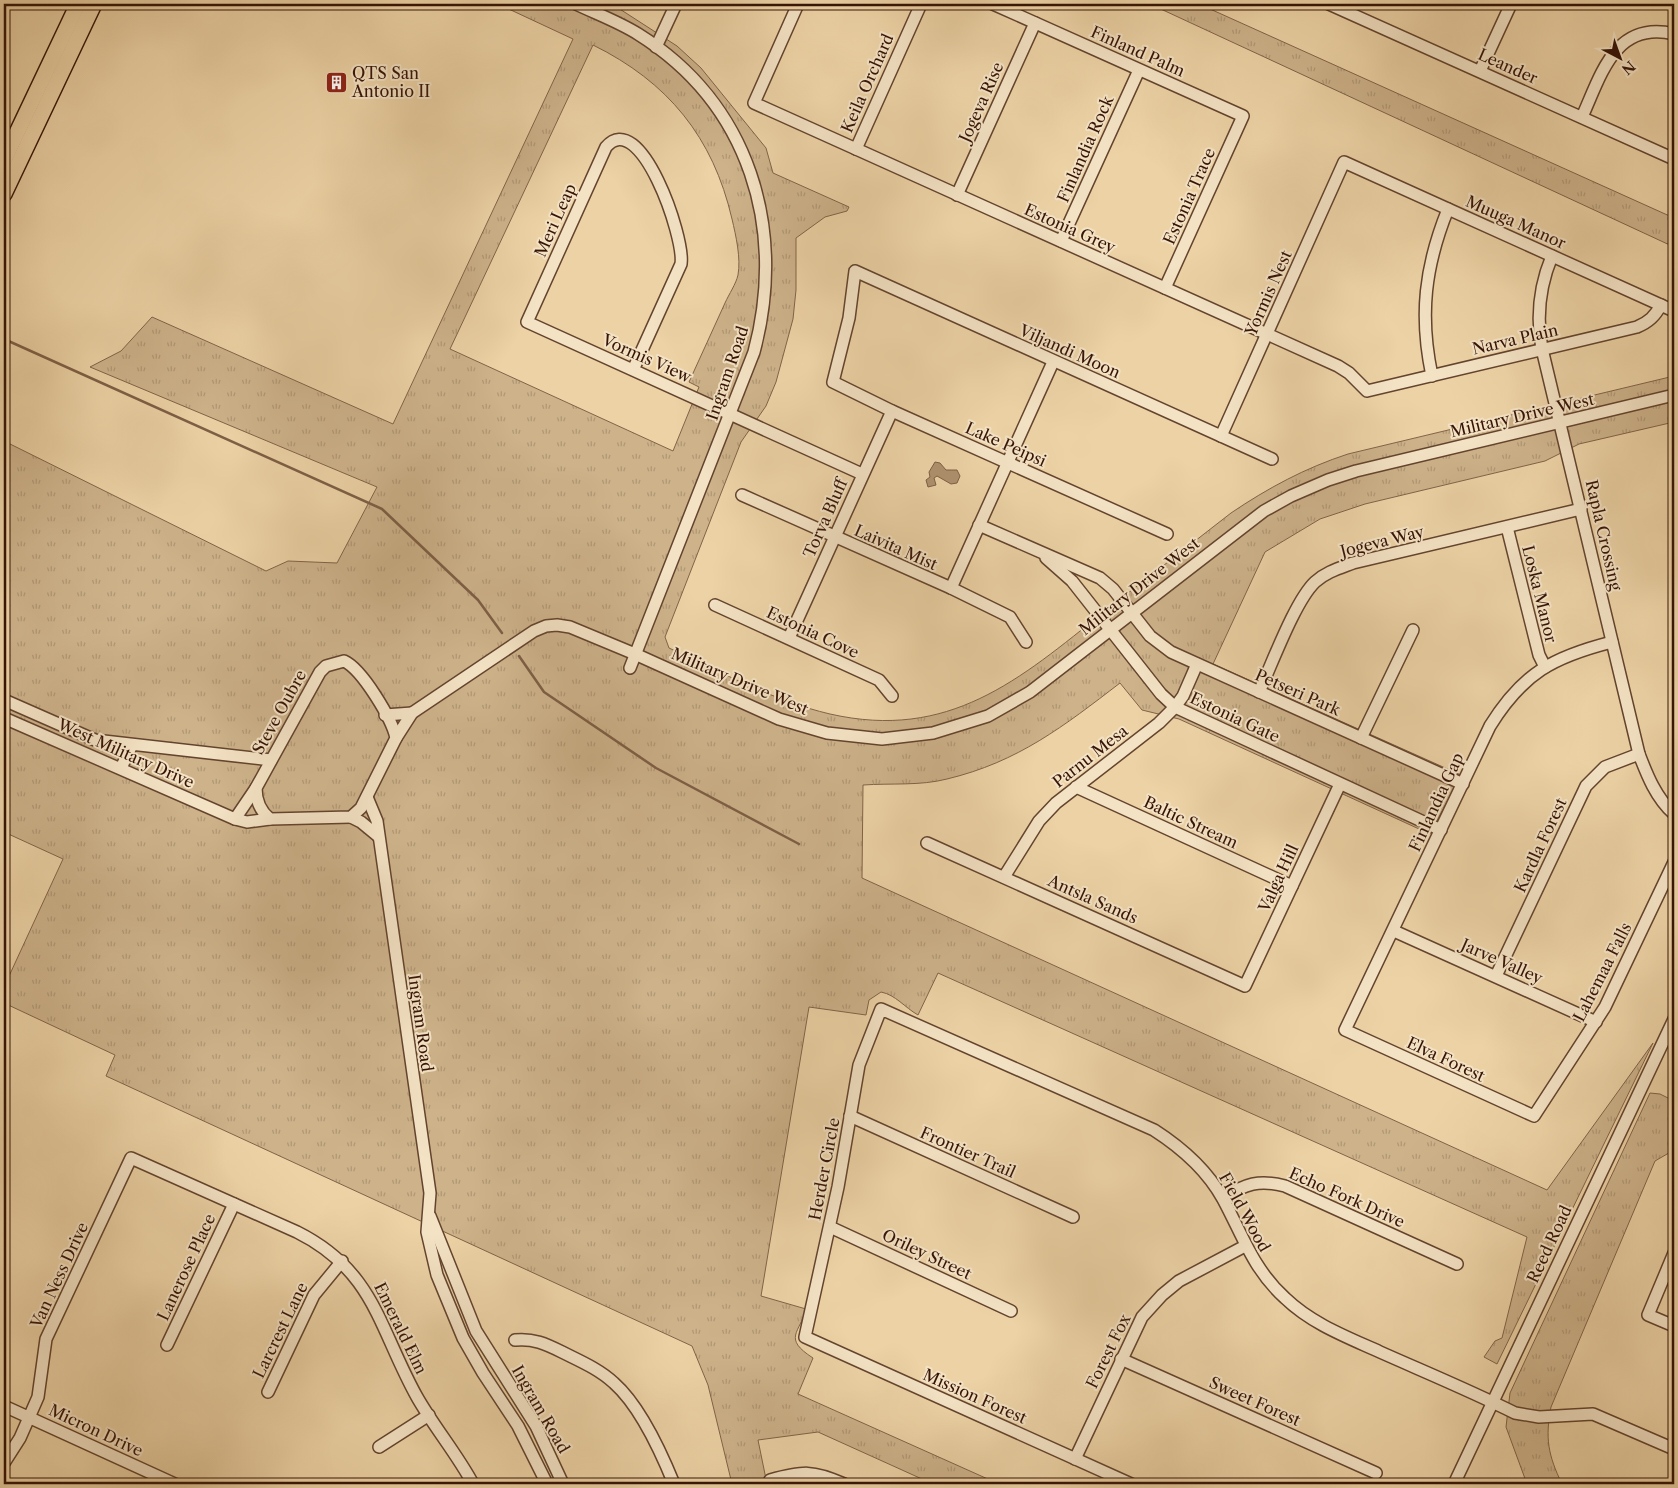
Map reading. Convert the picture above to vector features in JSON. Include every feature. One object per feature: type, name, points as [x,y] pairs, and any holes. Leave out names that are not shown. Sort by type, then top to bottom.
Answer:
[{"type":"main road","points":[[4,160],[78,4]]},
{"type":"main road","points":[[4,194],[94,4]]},
{"type":"street","name":"Ingram Road","points":[[576,4],[637,33],[682,69],[706,95],[728,125],[755,183],[762,212],[767,263],[762,323],[754,352],[630,668]]},
{"type":"street","points":[[656,47],[676,4]]},
{"type":"street","name":"Estonia Grey","points":[[798,4],[754,103],[1338,366],[1349,373],[1367,391]]},
{"type":"street","name":"Keila Orchard","points":[[856,149],[920,4]]},
{"type":"street","name":"Finland Palm","points":[[993,4],[1243,116]]},
{"type":"street","name":"Leander","points":[[1329,4],[1674,159]]},
{"type":"street","points":[[1480,71],[1510,4]]},
{"type":"street","name":"Jogeva Rise","points":[[957,195],[1035,23]]},
{"type":"street","points":[[1582,117],[1605,64],[1618,47],[1627,40],[1649,32],[1674,34]]},
{"type":"street","name":"Finlandia Rock","points":[[1061,241],[1139,70]]},
{"type":"street","name":"Estonia Trace","points":[[1165,288],[1243,116]]},
{"type":"street","name":"Meri Leap","points":[[527,322],[606,146],[611,140],[626,138],[654,172],[670,208],[682,253],[681,264],[633,370]]},
{"type":"street","name":"Muuga Manor","points":[[1344,162],[1674,311]]},
{"type":"street","name":"Yormis Nest","points":[[1222,436],[1344,162]]},
{"type":"street","points":[[1432,376],[1424,326],[1425,300],[1428,270],[1436,238],[1448,209]]},
{"type":"street","name":"Rapla Crossing","points":[[1552,256],[1542,280],[1539,299],[1538,320],[1542,349],[1639,754],[1648,777],[1658,794],[1674,814]]},
{"type":"street","name":"Viljandi Moon","points":[[833,382],[849,318],[855,271],[1053,362],[1272,459]]},
{"type":"street","name":"Narva Plain","points":[[1367,391],[1637,327],[1648,322],[1656,314],[1661,304]]},
{"type":"street","name":"Vormis View","points":[[527,322],[862,474]]},
{"type":"street","points":[[951,588],[1053,362]]},
{"type":"street","name":"Lake Peipsi","points":[[833,382],[892,411],[1167,534]]},
{"type":"street","name":"Military Drive West","points":[[635,654],[787,722],[827,733],[882,739],[933,733],[964,725],[988,716],[1030,692],[1229,536],[1291,496],[1328,480],[1356,471],[1674,395]]},
{"type":"street","name":"Torva Bluff","points":[[789,638],[892,411]]},
{"type":"street","name":"Laivita Mist","points":[[742,495],[951,588],[1010,618],[1026,642]]},
{"type":"street","name":"Jogeva Way","points":[[1259,692],[1302,599],[1316,582],[1331,571],[1354,563],[1581,509]]},
{"type":"street","name":"Estonia Gate","points":[[979,525],[1100,578],[1132,612]]},
{"type":"street","name":"Loska Manor","points":[[1507,527],[1539,655],[1544,667]]},
{"type":"street","name":"Estonia Gate","points":[[1040,553],[1072,582],[1161,694],[1175,707],[1441,830]]},
{"type":"street","name":"Estonia Cove","points":[[715,605],[879,680],[892,696]]},
{"type":"street","name":"Petseri Park","points":[[1132,612],[1150,636],[1171,652],[1463,784]]},
{"type":"street","points":[[352,817],[361,808],[396,738],[412,713],[534,631],[546,626],[570,627],[635,654]]},
{"type":"street","points":[[1361,738],[1413,630]]},
{"type":"street","name":"Finlandia Gap","points":[[1345,1030],[1501,709],[1512,694],[1544,667],[1579,650],[1612,642]]},
{"type":"street","name":"Steve Oubre","points":[[234,820],[256,788],[320,672],[326,666],[344,661],[352,664],[385,715],[396,738]]},
{"type":"street","name":"Parnu Mesa","points":[[1004,877],[1039,822],[1076,787],[1159,723],[1175,707],[1183,696],[1197,664]]},
{"type":"street","name":"West Military Drive","points":[[4,700],[95,740],[271,760]]},
{"type":"street","points":[[17,724],[23,709]]},
{"type":"street","points":[[385,715],[412,713]]},
{"type":"street","name":"West Military Drive","points":[[4,718],[121,768],[234,820]]},
{"type":"street","points":[[121,768],[132,745]]},
{"type":"street","name":"Kardla Forest","points":[[1496,976],[1586,786],[1605,766],[1639,754]]},
{"type":"street","name":"Valga Hill","points":[[1245,986],[1340,784]]},
{"type":"street","name":"Baltic Stream","points":[[1076,787],[1292,886]]},
{"type":"street","points":[[256,788],[263,814],[270,819]]},
{"type":"street","name":"Ingram Road","points":[[367,796],[377,821],[430,1193],[427,1232],[435,1267],[454,1317],[483,1373],[529,1446],[546,1484]]},
{"type":"street","points":[[234,820],[247,822],[270,819],[352,817],[378,836]]},
{"type":"street","name":"Antsla Sands","points":[[927,843],[1245,986]]},
{"type":"street","name":"Lahemaa Falls","points":[[1534,1116],[1596,1022],[1674,862]]},
{"type":"street","name":"Jarve Valley","points":[[1394,931],[1596,1022]]},
{"type":"street","name":"Herder Circle","points":[[805,1337],[830,1227],[859,1065],[882,1009]]},
{"type":"street","name":"Field Wood","points":[[882,1009],[1154,1130],[1178,1147],[1199,1166],[1223,1198],[1245,1246],[1259,1270],[1284,1298],[1327,1328],[1515,1413],[1539,1417],[1593,1414],[1674,1449]]},
{"type":"street","name":"Reed Road","points":[[1454,1484],[1674,1019]]},
{"type":"street","name":"Elva Forest","points":[[1345,1030],[1534,1116]]},
{"type":"street","name":"Frontier Trail","points":[[850,1116],[1073,1217]]},
{"type":"street","name":"Emerald Elm","points":[[131,1158],[316,1241],[342,1261],[370,1297],[396,1357],[429,1415],[473,1484]]},
{"type":"street","name":"Van Ness Drive","points":[[4,1463],[20,1438],[42,1383],[46,1340],[131,1158]]},
{"type":"street","name":"Echo Fork Drive","points":[[1223,1198],[1255,1183],[1269,1182],[1285,1186],[1457,1264]]},
{"type":"street","name":"Lanerose Place","points":[[167,1344],[234,1204]]},
{"type":"street","name":"Ingram Road","points":[[429,1214],[476,1331],[536,1426],[563,1484]]},
{"type":"street","name":"Oriley Street","points":[[830,1227],[1012,1311]]},
{"type":"street","name":"Forest Fox","points":[[1075,1459],[1142,1317],[1162,1295],[1180,1281],[1209,1263],[1245,1246]]},
{"type":"street","points":[[1674,1253],[1648,1315],[1674,1326]]},
{"type":"street","name":"Larcrest Lane","points":[[268,1392],[314,1295],[342,1261]]},
{"type":"street","points":[[454,1317],[468,1310]]},
{"type":"street","name":"Mission Forest","points":[[805,1337],[1131,1484]]},
{"type":"street","points":[[515,1340],[538,1340],[589,1365],[614,1383],[640,1416],[674,1484]]},
{"type":"street","name":"Sweet Forest","points":[[1122,1358],[1376,1474]]},
{"type":"street","name":"Micron Drive","points":[[4,1406],[175,1484]]},
{"type":"street","points":[[379,1447],[429,1415]]},
{"type":"street","points":[[770,1480],[804,1479],[819,1474],[844,1484]]},
{"type":"green space","points":[[498,4],[612,4],[677,46],[701,68],[766,148],[773,173],[849,207],[847,211],[825,217],[796,238],[796,290],[793,319],[776,382],[766,406],[741,442],[665,637],[669,648],[789,702],[830,714],[872,720],[911,719],[947,711],[980,698],[1012,681],[1042,660],[1231,513],[1259,495],[1302,472],[1348,454],[1674,376],[1674,422],[1579,444],[1545,461],[1365,504],[1320,519],[1265,552],[1213,664],[1461,775],[1430,834],[1179,719],[1142,710],[1120,683],[1039,741],[996,763],[973,772],[937,781],[863,785],[862,878],[1547,1190],[1653,1043],[1497,1364],[1484,1357],[1495,1341],[1502,1338],[1527,1237],[938,973],[918,1015],[896,998],[881,992],[869,1000],[866,1015],[809,1007],[761,1296],[806,1309],[797,1330],[796,1340],[798,1345],[813,1358],[798,1394],[999,1484],[933,1484],[818,1432],[758,1440],[767,1484],[732,1484],[708,1385],[692,1346],[106,1076],[115,1055],[4,1003],[4,987],[63,859],[4,832],[4,441],[266,571],[288,561],[337,563],[377,487],[90,367],[121,351],[152,317],[393,424],[573,39]],"holes":[[[593,45],[644,76],[665,95],[684,115],[699,138],[713,162],[724,189],[738,247],[739,268],[737,278],[689,382],[699,387],[673,451],[450,349]]]},
{"type":"green space","points":[[1150,4],[1199,4],[1674,218],[1674,247]]},
{"type":"green space","points":[[1650,1093],[1660,1094],[1674,1101],[1674,1150],[1655,1161],[1551,1407],[1548,1428],[1549,1446],[1562,1484],[1527,1484],[1506,1427],[1510,1393]]},
{"type":"shaded area","points":[[935,462],[940,463],[946,470],[957,470],[960,476],[957,483],[951,484],[937,476],[934,478],[936,485],[928,487],[926,480],[930,477],[929,472]]},
{"type":"waterway","points":[[4,339],[382,509],[478,600],[502,633]]},
{"type":"waterway","points":[[519,656],[544,692],[656,768],[799,844]]},
{"type":"place","name":"QTS San Antonio II","points":[[336,82]]}]
